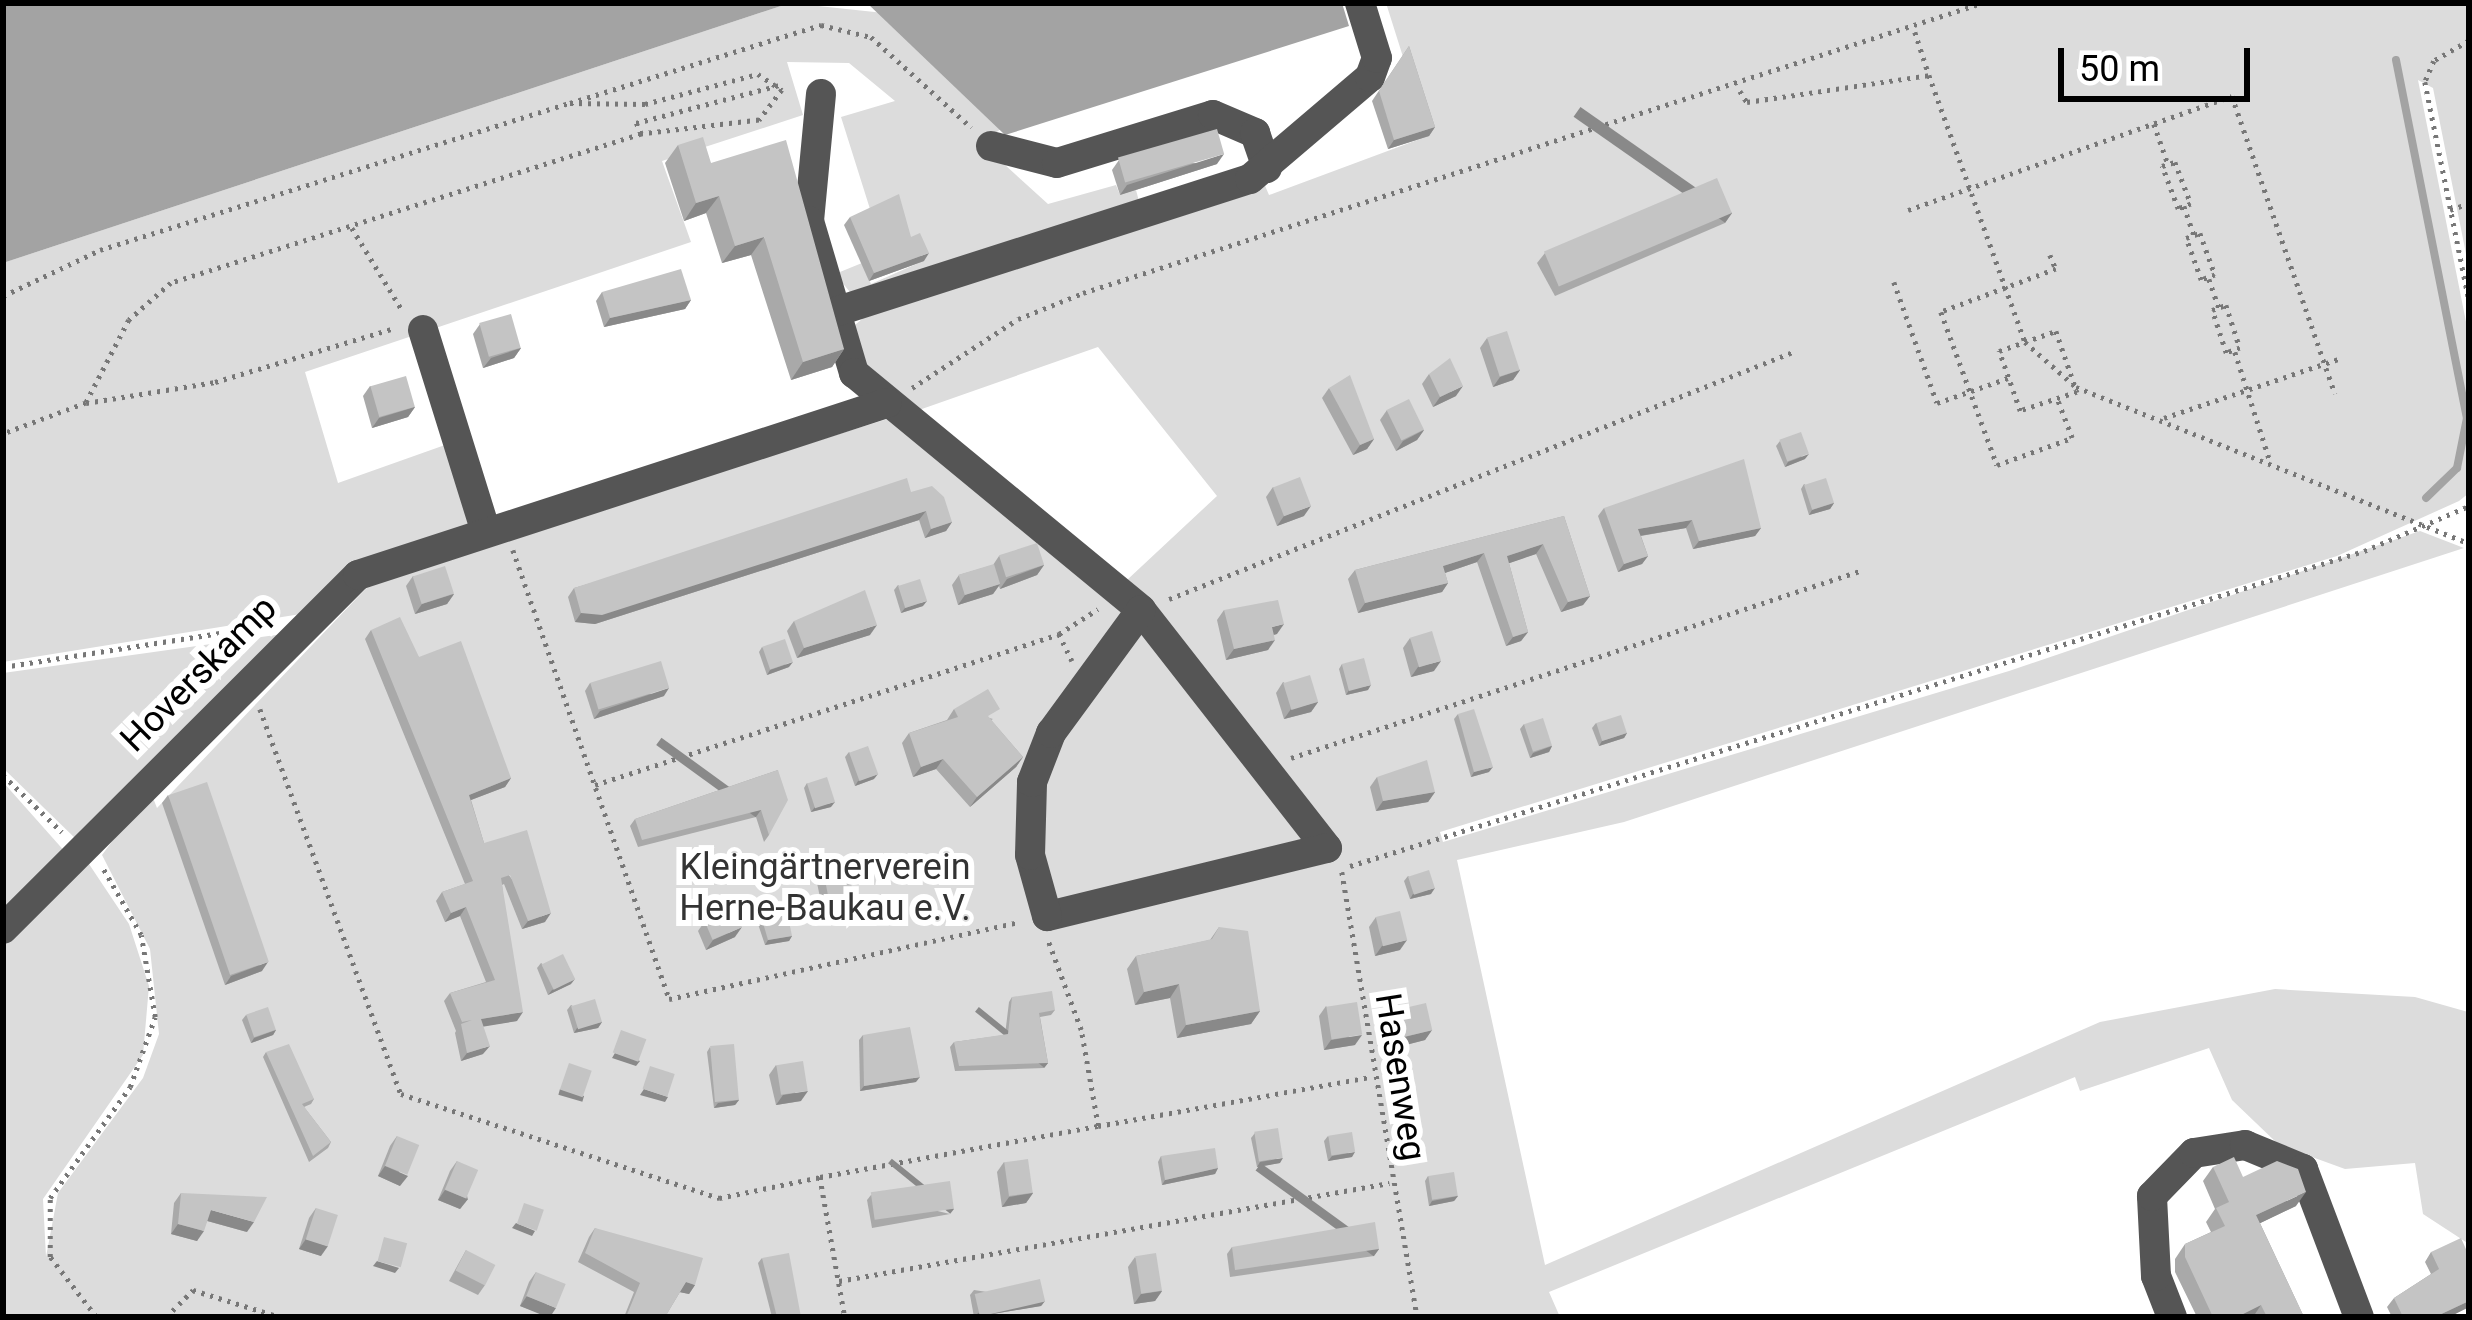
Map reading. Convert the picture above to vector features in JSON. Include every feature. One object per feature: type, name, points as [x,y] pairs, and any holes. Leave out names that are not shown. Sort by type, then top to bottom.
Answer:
[{"type":"street","points":[[835,312],[1267,168],[1370,77],[1377,58],[1360,3]]},
{"type":"street","points":[[821,94],[808,221],[854,373],[1132,601],[1269,765],[1334,858],[1047,916],[1030,855],[1032,782],[1051,733],[1132,601]]},
{"type":"street","points":[[991,146],[1057,163],[1213,115],[1256,133],[1267,168]]},
{"type":"street","points":[[424,330],[485,529]]},
{"type":"street","name":"Hoverskamp","points":[[3,929],[358,575],[485,529],[886,403]]},
{"type":"street","points":[[2172,1317],[2156,1276],[2152,1196],[2194,1154],[2245,1144],[2303,1169],[2359,1317]]},
{"type":"path","points":[[886,403],[1018,320],[1083,293],[1739,89],[1915,32],[1982,3]]},
{"type":"path","points":[[3,296],[100,250],[809,27],[857,30],[887,49],[991,146]]},
{"type":"path","points":[[1915,32],[2025,342],[2076,387],[2469,543]]},
{"type":"path","points":[[2469,41],[2434,61],[2425,82],[2469,301]]},
{"type":"path","points":[[570,103],[645,104],[758,74],[780,85]]},
{"type":"path","points":[[1739,89],[1747,102],[1929,75]]},
{"type":"path","points":[[86,404],[148,296],[641,134],[759,120],[780,106],[780,85]]},
{"type":"path","points":[[641,134],[636,123],[780,85]]},
{"type":"path","points":[[1908,210],[2232,96],[2336,394]]},
{"type":"path","points":[[2154,124],[2270,461]]},
{"type":"path","points":[[2168,164],[2184,206]]},
{"type":"path","points":[[2450,210],[2469,203]]},
{"type":"path","points":[[3,434],[86,404],[215,382],[412,323],[352,228]]},
{"type":"path","points":[[2194,235],[2208,278]]},
{"type":"path","points":[[2050,255],[2056,269],[1940,312],[1997,465],[2072,438],[2057,399]]},
{"type":"path","points":[[1894,282],[1936,403],[2008,378]]},
{"type":"path","points":[[2219,308],[2234,350]]},
{"type":"path","points":[[2056,331],[2076,387],[2020,411],[1999,351],[2056,331]]},
{"type":"path","points":[[595,785],[1059,634],[1132,601],[1793,352]]},
{"type":"path","points":[[2161,419],[2341,358]]},
{"type":"path","points":[[1334,858],[2421,525],[2469,506]]},
{"type":"path","points":[[514,551],[669,999],[1047,916],[1098,1126]]},
{"type":"path","points":[[1269,765],[1860,571]]},
{"type":"path","points":[[3,667],[270,625],[297,632]]},
{"type":"path","points":[[242,689],[259,706],[401,1094],[719,1198],[1372,1077]]},
{"type":"path","points":[[3,775],[80,849],[126,905],[155,994],[144,1063],[50,1198],[50,1257],[96,1317]]},
{"type":"path","name":"Hasenweg","points":[[1334,858],[1417,1317]]},
{"type":"path","points":[[820,1177],[845,1317]]},
{"type":"path","points":[[839,1282],[1390,1183]]},
{"type":"path","points":[[166,1317],[193,1290],[280,1317]]},
{"type":"green space","points":[[790,3],[884,13],[1003,127],[982,144],[1048,204],[1116,185],[1120,195],[1136,190],[1140,205],[850,292],[835,274],[862,263],[871,284],[923,261],[870,209],[841,117],[895,101],[849,63],[787,62],[803,115],[662,161],[691,242],[305,372],[338,483],[445,445],[469,523],[307,613],[3,662],[3,263]]},
{"type":"green space","name":"Kleingärtnerverein Herne-Baukau e.V.","points":[[1386,3],[2469,3],[2469,269],[2433,88],[2418,80],[2469,337],[2469,493],[2337,556],[1440,832],[1443,842],[2009,671],[2420,531],[2464,548],[1624,822],[1457,860],[1545,1265],[2100,1022],[2275,989],[2415,997],[2468,1012],[2469,1244],[2423,1214],[2415,1163],[2345,1169],[2279,1145],[2232,1100],[2209,1048],[2080,1091],[2075,1077],[1549,1292],[1560,1317],[3,1317],[3,939],[89,864],[129,924],[149,986],[143,1055],[43,1199],[46,1257],[58,1193],[143,1078],[159,1034],[150,949],[102,855],[150,790],[157,808],[374,580],[916,410],[865,367],[855,325],[875,308],[1263,181],[1269,195],[1428,136]],"holes":[[[1098,347],[1217,496],[1127,580],[919,410]]]},
{"type":"green space","points":[[283,634],[79,842],[3,768],[3,673]]},
{"type":"green space","points":[[3,782],[67,854],[3,920]]},
{"type":"shaded area","points":[[3,3],[790,3],[3,263]]},
{"type":"shaded area","points":[[867,3],[1342,3],[1349,26],[1005,135]]},
{"type":"building","points":[[1409,46],[1435,127],[1394,140],[1379,91]]},
{"type":"building","points":[[1217,129],[1224,154],[1125,182],[1118,157]]},
{"type":"building","points":[[703,137],[711,163],[786,140],[844,349],[803,362],[764,237],[735,246],[719,196],[696,203],[678,145]]},
{"type":"building","points":[[1717,178],[1732,213],[1559,286],[1544,251]]},
{"type":"building","points":[[899,194],[911,237],[920,233],[929,253],[874,273],[850,217]]},
{"type":"building","points":[[681,269],[691,300],[610,318],[602,292]]},
{"type":"building","points":[[511,314],[521,348],[489,357],[479,323]]},
{"type":"building","points":[[1507,331],[1520,370],[1500,376],[1487,337]]},
{"type":"building","points":[[1450,358],[1463,386],[1440,397],[1429,374]]},
{"type":"building","points":[[1350,375],[1374,439],[1360,445],[1329,388]]},
{"type":"building","points":[[406,376],[415,407],[379,417],[370,386]]},
{"type":"building","points":[[1409,399],[1424,430],[1401,441],[1387,410]]},
{"type":"building","points":[[1801,432],[1809,454],[1787,461],[1779,440]]},
{"type":"building","points":[[1744,459],[1761,528],[1699,541],[1692,520],[1638,529],[1648,556],[1624,564],[1604,508]]},
{"type":"building","points":[[1300,477],[1311,506],[1284,516],[1273,487]]},
{"type":"building","points":[[907,478],[911,492],[932,486],[944,497],[952,522],[931,529],[926,511],[602,615],[581,613],[574,588]]},
{"type":"building","points":[[1826,478],[1834,503],[1812,510],[1804,485]]},
{"type":"building","points":[[1564,516],[1590,596],[1568,602],[1543,544],[1507,556],[1528,632],[1513,637],[1484,553],[1443,566],[1448,583],[1365,603],[1355,570]]},
{"type":"building","points":[[1037,543],[1044,565],[1006,577],[999,555]]},
{"type":"building","points":[[994,564],[1000,584],[965,595],[959,575]]},
{"type":"building","points":[[445,566],[454,594],[422,604],[413,577]]},
{"type":"building","points":[[920,579],[927,601],[905,608],[898,586]]},
{"type":"building","points":[[865,590],[877,625],[804,648],[794,621]]},
{"type":"building","points":[[1278,600],[1284,624],[1272,627],[1275,640],[1234,649],[1224,610]]},
{"type":"building","points":[[400,617],[419,657],[461,641],[511,778],[469,795],[484,843],[527,830],[551,913],[528,921],[510,875],[501,878],[523,1012],[481,1019],[490,1046],[467,1053],[461,1024],[472,1020],[462,1022],[450,993],[495,980],[466,907],[451,913],[442,892],[473,881],[371,630]]},
{"type":"building","points":[[1432,631],[1441,661],[1419,667],[1410,638]]},
{"type":"building","points":[[785,639],[793,662],[770,670],[762,647]]},
{"type":"building","points":[[1364,658],[1371,685],[1349,691],[1342,664]]},
{"type":"building","points":[[661,661],[669,688],[598,709],[590,683]]},
{"type":"building","points":[[1310,675],[1318,702],[1291,710],[1283,683]]},
{"type":"building","points":[[988,689],[1000,709],[988,716],[1023,757],[977,797],[943,759],[921,767],[909,733],[958,717],[954,709]]},
{"type":"building","points":[[1474,709],[1493,767],[1474,772],[1458,714]]},
{"type":"building","points":[[1621,715],[1627,733],[1602,741],[1596,723]]},
{"type":"building","points":[[1543,718],[1552,746],[1533,752],[1524,724]]},
{"type":"building","points":[[868,746],[878,774],[859,781],[849,753]]},
{"type":"building","points":[[1427,760],[1435,792],[1383,801],[1377,777]]},
{"type":"building","points":[[778,770],[788,800],[769,835],[761,810],[642,840],[635,819]]},
{"type":"building","points":[[827,777],[835,802],[815,808],[807,783]]},
{"type":"building","points":[[207,782],[269,962],[230,975],[168,795]]},
{"type":"building","points":[[847,862],[853,893],[829,898],[822,867]]},
{"type":"building","points":[[1429,870],[1435,888],[1414,895],[1408,877]]},
{"type":"building","points":[[733,906],[742,927],[713,940],[704,919]]},
{"type":"building","points":[[786,907],[792,936],[768,940],[761,916]]},
{"type":"building","points":[[1400,911],[1407,940],[1383,946],[1376,917]]},
{"type":"building","points":[[1219,927],[1248,931],[1260,1011],[1186,1025],[1179,984],[1144,992],[1136,956],[1212,939]]},
{"type":"building","points":[[563,954],[575,979],[554,990],[541,965]]},
{"type":"building","points":[[1052,991],[1055,1010],[1039,1013],[1048,1063],[959,1066],[954,1042],[1008,1034],[1012,997]]},
{"type":"building","points":[[595,999],[602,1022],[578,1029],[571,1006]]},
{"type":"building","points":[[1357,1002],[1362,1035],[1332,1039],[1326,1007]]},
{"type":"building","points":[[1426,1003],[1432,1030],[1401,1037],[1395,1010]]},
{"type":"building","points":[[268,1007],[276,1030],[254,1037],[246,1014]]},
{"type":"building","points":[[910,1027],[920,1077],[864,1086],[863,1035]]},
{"type":"building","points":[[621,1030],[646,1039],[638,1062],[613,1053]]},
{"type":"building","points":[[289,1044],[314,1099],[302,1104],[331,1142],[313,1156],[266,1052]]},
{"type":"building","points":[[734,1044],[739,1100],[715,1102],[710,1046]]},
{"type":"building","points":[[803,1061],[808,1091],[781,1095],[776,1065]]},
{"type":"building","points":[[569,1063],[592,1071],[583,1097],[560,1089]]},
{"type":"building","points":[[650,1066],[675,1074],[667,1097],[643,1089]]},
{"type":"building","points":[[1278,1128],[1283,1158],[1259,1161],[1254,1132]]},
{"type":"building","points":[[1352,1132],[1355,1152],[1331,1156],[1328,1136]]},
{"type":"building","points":[[397,1136],[419,1145],[407,1175],[385,1166]]},
{"type":"building","points":[[1215,1148],[1218,1168],[1165,1180],[1161,1156]]},
{"type":"building","points":[[2234,1157],[2243,1177],[2277,1161],[2298,1169],[2306,1192],[2256,1215],[2304,1317],[2267,1317],[2261,1305],[2237,1317],[2213,1317],[2185,1257],[2185,1244],[2225,1226],[2216,1208],[2229,1202],[2213,1167]]},
{"type":"building","points":[[1028,1159],[1033,1193],[1009,1196],[1004,1162]]},
{"type":"building","points":[[457,1161],[478,1170],[466,1199],[445,1190]]},
{"type":"building","points":[[1454,1172],[1458,1196],[1432,1200],[1428,1176]]},
{"type":"building","points":[[950,1181],[954,1209],[875,1220],[871,1192]]},
{"type":"building","points":[[181,1193],[267,1197],[254,1222],[211,1210],[204,1231],[178,1224]]},
{"type":"building","points":[[524,1203],[544,1210],[537,1231],[517,1224]]},
{"type":"building","points":[[316,1208],[338,1215],[328,1246],[306,1239]]},
{"type":"building","points":[[1375,1222],[1379,1249],[1235,1270],[1232,1247]]},
{"type":"building","points":[[595,1228],[703,1258],[695,1285],[686,1282],[665,1317],[626,1317],[640,1283],[585,1253]]},
{"type":"building","points":[[384,1237],[407,1243],[401,1267],[378,1261]]},
{"type":"building","points":[[2461,1238],[2469,1256],[2469,1301],[2435,1317],[2403,1317],[2394,1298],[2439,1269],[2431,1252]]},
{"type":"building","points":[[466,1250],[495,1265],[485,1285],[456,1270]]},
{"type":"building","points":[[789,1253],[801,1317],[777,1317],[762,1258]]},
{"type":"building","points":[[1156,1253],[1162,1291],[1141,1294],[1135,1256]]},
{"type":"building","points":[[536,1272],[566,1284],[556,1308],[526,1296]]},
{"type":"building","points":[[1040,1279],[1045,1301],[980,1316],[975,1294]]},
{"type":"waterway","points":[[2396,60],[2467,418],[2457,468],[2426,498]]}]
